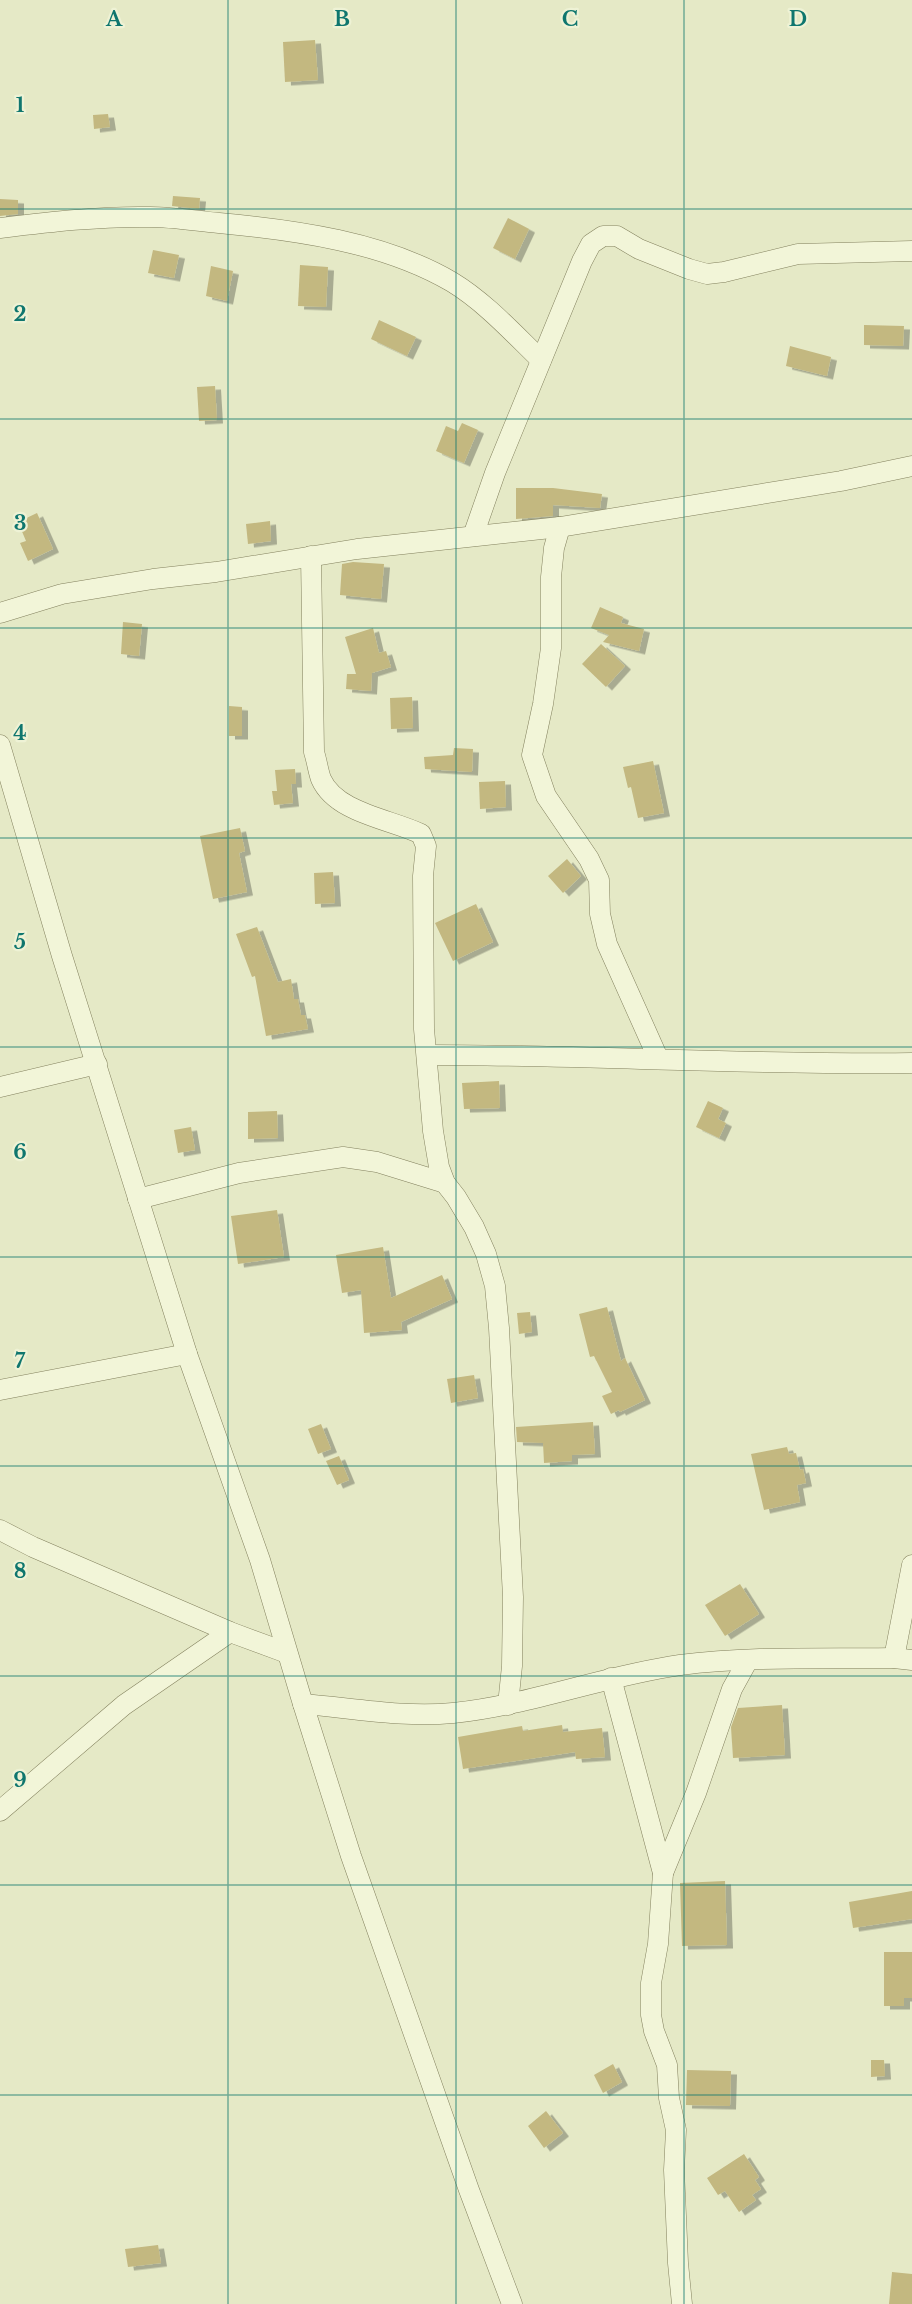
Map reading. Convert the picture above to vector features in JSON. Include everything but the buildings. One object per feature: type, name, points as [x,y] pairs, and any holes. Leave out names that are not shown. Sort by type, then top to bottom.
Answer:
[{"type":"street","points":[[0,228],[75,220],[151,217],[294,232],[363,247],[424,268],[452,283],[485,306],[541,360]]},
{"type":"street","points":[[472,536],[495,473],[582,261],[591,244],[603,236],[617,236],[639,249],[707,274],[798,254],[912,251]]},
{"type":"street","points":[[0,613],[62,594],[367,547],[560,527],[778,492],[912,466]]},
{"type":"street","points":[[560,527],[554,548],[551,577],[551,648],[543,704],[532,756],[546,795],[589,859],[599,880],[600,914],[608,944],[658,1058]]},
{"type":"street","points":[[311,556],[314,752],[321,779],[333,797],[357,810],[421,834],[426,846],[423,876],[423,963],[433,1131],[439,1167],[445,1183],[474,1227],[486,1254],[495,1286],[513,1597],[512,1666],[508,1705]]},
{"type":"street","points":[[0,745],[62,956],[138,1199],[187,1354],[260,1560],[351,1856],[465,2179],[512,2304]]},
{"type":"street","points":[[427,1055],[658,1058],[805,1065],[912,1064]]},
{"type":"street","points":[[0,1087],[97,1064]]},
{"type":"street","points":[[138,1199],[239,1173],[343,1157],[376,1162],[445,1183]]},
{"type":"street","points":[[0,1390],[187,1354]]},
{"type":"street","points":[[0,1530],[33,1547],[230,1632],[288,1653]]},
{"type":"street","points":[[303,1704],[406,1713],[451,1713],[508,1705],[611,1678],[681,1665],[748,1660],[903,1659],[912,1565]]},
{"type":"street","points":[[0,1811],[124,1705],[230,1632]]},
{"type":"street","points":[[682,2304],[674,2170],[676,2130],[669,2098],[667,2065],[654,2031],[651,2014],[651,1983],[658,1944],[663,1873],[696,1793],[732,1689],[748,1660]]},
{"type":"street","points":[[611,1678],[663,1873]]}]
